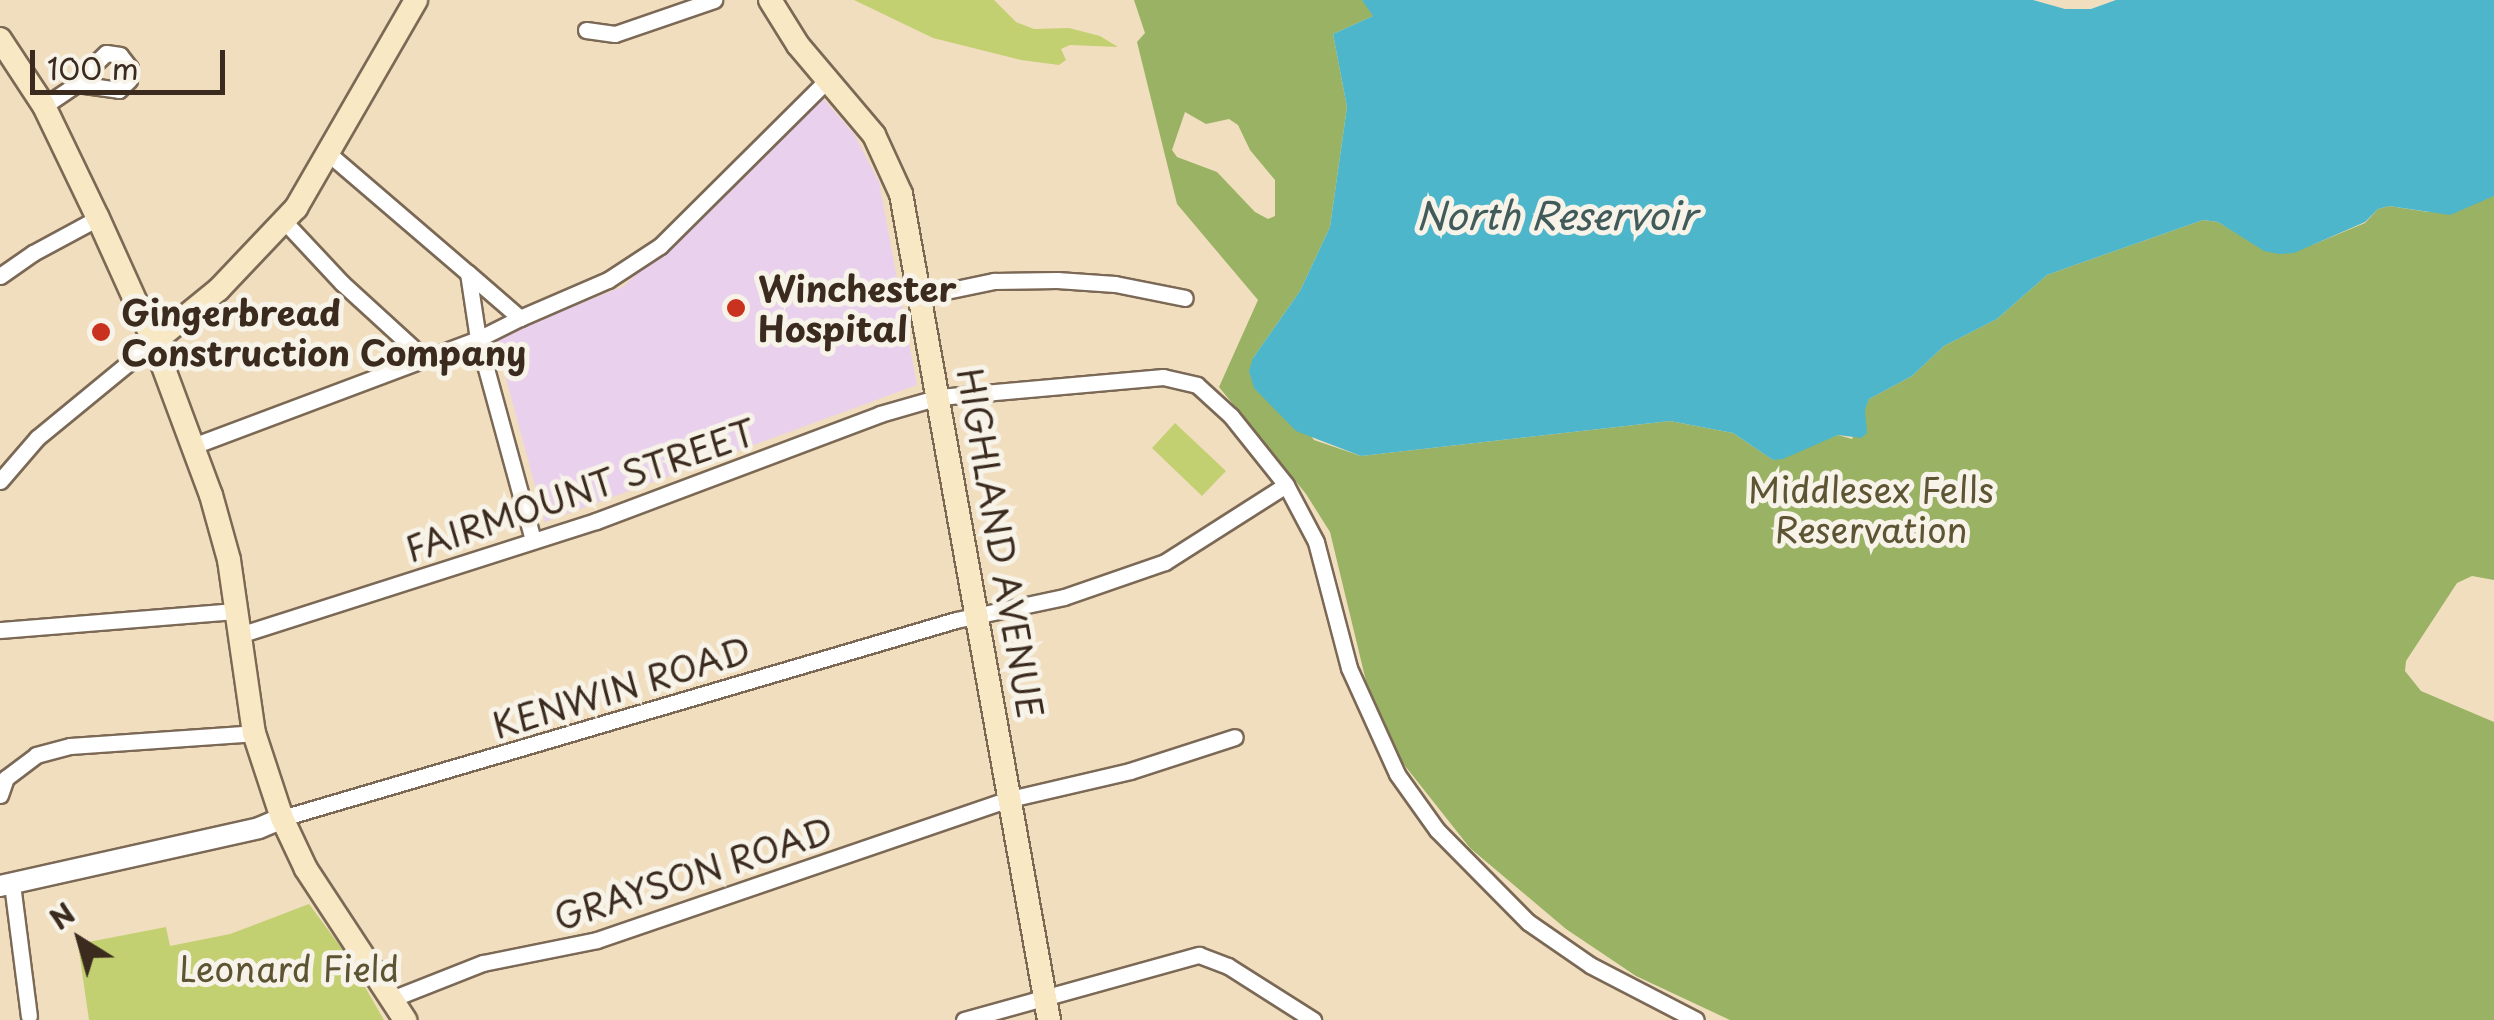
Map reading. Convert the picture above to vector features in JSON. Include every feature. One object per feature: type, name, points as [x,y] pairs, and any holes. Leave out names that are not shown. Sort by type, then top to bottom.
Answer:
[{"type":"main road","points":[[154,342],[214,293],[284,221],[329,154],[416,0]]},
{"type":"main road","name":"HIGHLAND AVENUE","points":[[770,0],[826,81],[874,135],[890,166],[922,296],[1047,1009]]},
{"type":"main road","points":[[0,39],[44,106],[98,218],[154,342],[218,514],[237,611],[254,733],[282,818],[306,870],[406,1020]]},
{"type":"street","points":[[586,30],[614,34],[714,0]]},
{"type":"street","points":[[193,446],[478,339],[639,262],[826,81]]},
{"type":"street","points":[[44,106],[73,86]]},
{"type":"street","points":[[329,154],[520,318]]},
{"type":"street","points":[[0,276],[33,252],[98,218]]},
{"type":"street","points":[[284,221],[342,283],[423,357]]},
{"type":"street","points":[[468,273],[478,339],[534,540]]},
{"type":"street","points":[[922,296],[994,281],[1057,280],[1115,284],[1185,298]]},
{"type":"street","points":[[0,481],[38,438],[154,342]]},
{"type":"street","name":"FAIRMOUNT STREET","points":[[239,635],[701,484],[880,414],[939,397],[1163,378],[1197,385],[1231,416],[1286,485]]},
{"type":"street","points":[[1286,485],[1316,542],[1349,668],[1397,774],[1437,830],[1528,922],[1590,965],[1696,1020]]},
{"type":"street","name":"KENWIN ROAD","points":[[282,818],[978,615],[1064,597],[1165,562],[1286,485]]},
{"type":"street","points":[[0,630],[237,611]]},
{"type":"street","points":[[0,795],[6,778],[36,755],[70,746],[254,733]]},
{"type":"street","name":"GRAYSON ROAD","points":[[394,998],[484,963],[597,940],[1010,799],[1130,771],[1235,737]]},
{"type":"street","points":[[29,1016],[6,885],[259,828],[282,818]]},
{"type":"street","points":[[964,1020],[1047,1009],[1199,956],[1228,966],[1313,1020]]},
{"type":"shaded area","name":"Winchester Hospital","points":[[822,97],[854,134],[879,182],[917,385],[545,522],[495,338],[624,286]]},
{"type":"green space","points":[[854,0],[994,0],[1016,22],[1034,29],[1069,28],[1100,36],[1118,47],[1070,45],[1061,49],[1066,60],[1059,65],[1021,60],[933,38]]},
{"type":"green space","name":"Middlesex Fells Reservation","points":[[1134,0],[1362,0],[1372,10],[1373,16],[1333,34],[1347,107],[1330,227],[1300,291],[1253,358],[1314,440],[1361,456],[1670,421],[1733,433],[1773,460],[1838,435],[1852,439],[1869,399],[1912,376],[1944,346],[1997,319],[2047,275],[2203,220],[2218,222],[2248,240],[2312,245],[2365,223],[2378,209],[2389,206],[2428,212],[2494,196],[2494,580],[2472,576],[2457,583],[2406,661],[2405,671],[2421,691],[2494,722],[2494,1020],[1730,1020],[1636,976],[1566,929],[1470,848],[1398,757],[1366,681],[1330,532],[1306,494],[1219,387],[1258,300],[1177,204],[1137,42],[1145,33]],"holes":[[[1185,112],[1206,124],[1229,119],[1238,125],[1250,150],[1275,180],[1275,216],[1268,219],[1255,212],[1217,172],[1177,157],[1172,150]]]},
{"type":"green space","points":[[1175,423],[1226,471],[1202,496],[1152,448]]},
{"type":"green space","name":"Leonard Field","points":[[309,904],[346,954],[384,1020],[89,1020],[78,944],[166,927],[170,946],[230,934]]},
{"type":"water","name":"North Reservoir","points":[[1362,0],[2033,0],[2065,9],[2091,9],[2116,0],[2494,0],[2494,196],[2450,215],[2389,206],[2378,209],[2365,222],[2294,253],[2264,251],[2218,222],[2203,220],[2047,275],[1997,319],[1944,346],[1912,376],[1869,399],[1865,410],[1867,433],[1861,438],[1838,435],[1783,459],[1773,460],[1733,433],[1670,421],[1361,456],[1296,431],[1254,388],[1249,371],[1253,358],[1300,291],[1330,227],[1347,107],[1333,34],[1373,16]]},
{"type":"place","name":"Winchester Hospital","points":[[736,308]]},
{"type":"place","name":"Gingerbread Construction Company","points":[[101,332]]}]
